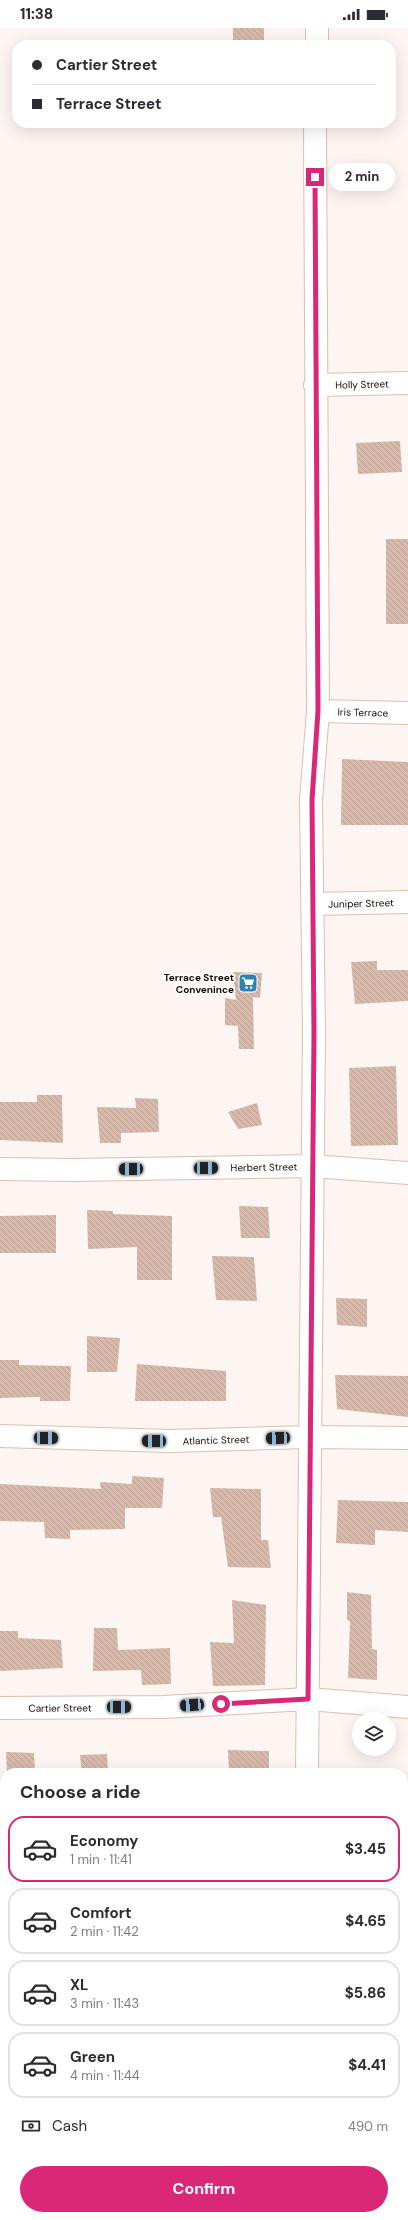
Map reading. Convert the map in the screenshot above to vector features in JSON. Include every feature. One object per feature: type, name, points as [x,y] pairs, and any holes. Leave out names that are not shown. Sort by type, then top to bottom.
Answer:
[{"type":"street","points":[[317,28],[317,40]]},
{"type":"street","points":[[307,1768],[312,1166],[312,800],[318,711],[315,385],[315,128]]},
{"type":"street","name":"Holly Street","points":[[315,385],[408,383]]},
{"type":"street","name":"Iris Terrace","points":[[318,711],[408,713]]},
{"type":"street","name":"Juniper Street","points":[[313,904],[408,902]]},
{"type":"street","name":"Herbert Street","points":[[0,1169],[71,1170],[312,1166],[408,1173]]},
{"type":"street","name":"Atlantic Street","points":[[0,1436],[170,1441],[310,1437],[408,1438]]},
{"type":"street","name":"Cartier Street","points":[[0,1708],[163,1707],[308,1699],[408,1707]]},
{"type":"building","points":[[233,28],[264,28],[264,40],[233,40]]},
{"type":"building","points":[[400,441],[402,472],[358,474],[356,443]]},
{"type":"building","points":[[386,539],[408,539],[408,624],[386,624]]},
{"type":"building","points":[[342,759],[408,762],[408,825],[341,825]]},
{"type":"building","points":[[377,961],[377,970],[408,970],[408,1001],[355,1004],[351,962]]},
{"type":"building","points":[[233,972],[262,973],[260,998],[253,997],[254,1049],[239,1049],[238,1026],[225,1025],[225,998],[236,1000]]},
{"type":"building","points":[[396,1066],[398,1145],[351,1146],[349,1068]]},
{"type":"building","points":[[37,1095],[62,1095],[63,1143],[0,1140],[0,1102],[37,1102]]},
{"type":"building","points":[[135,1098],[158,1099],[159,1132],[121,1133],[121,1143],[100,1143],[97,1107],[136,1108]]},
{"type":"building","points":[[257,1103],[262,1125],[238,1129],[228,1112]]},
{"type":"building","points":[[239,1206],[268,1207],[270,1238],[241,1238]]},
{"type":"building","points":[[87,1210],[113,1211],[113,1214],[172,1216],[172,1280],[137,1280],[137,1247],[88,1249]]},
{"type":"building","points":[[56,1215],[56,1253],[0,1253],[0,1216]]},
{"type":"building","points":[[212,1256],[254,1257],[257,1301],[216,1300]]},
{"type":"building","points":[[336,1298],[367,1299],[367,1327],[337,1325]]},
{"type":"building","points":[[87,1336],[120,1338],[117,1372],[87,1372]]},
{"type":"building","points":[[0,1360],[19,1360],[19,1365],[71,1366],[70,1401],[40,1401],[40,1397],[0,1398]]},
{"type":"building","points":[[137,1364],[226,1371],[226,1401],[135,1401]]},
{"type":"building","points":[[335,1375],[408,1376],[408,1417],[337,1409]]},
{"type":"building","points":[[132,1476],[164,1478],[162,1508],[125,1508],[125,1529],[70,1530],[70,1539],[45,1538],[44,1522],[0,1521],[0,1484],[101,1489],[100,1482],[132,1484]]},
{"type":"building","points":[[210,1488],[261,1489],[261,1540],[268,1540],[271,1568],[228,1567],[221,1517],[213,1517]]},
{"type":"building","points":[[338,1500],[408,1502],[408,1532],[375,1530],[375,1545],[336,1543]]},
{"type":"building","points":[[347,1592],[371,1595],[372,1649],[377,1650],[377,1680],[348,1678],[350,1621],[347,1620]]},
{"type":"building","points":[[232,1600],[266,1605],[265,1685],[213,1686],[210,1642],[234,1643]]},
{"type":"building","points":[[94,1628],[117,1628],[118,1650],[170,1648],[171,1684],[142,1685],[141,1670],[93,1671]]},
{"type":"building","points":[[0,1631],[18,1631],[18,1638],[61,1640],[63,1668],[0,1671]]},
{"type":"building","points":[[228,1750],[269,1751],[269,1768],[229,1768]]},
{"type":"building","points":[[6,1752],[34,1753],[35,1768],[7,1768]]},
{"type":"building","points":[[107,1754],[108,1768],[81,1768],[80,1755]]},
{"type":"place","name":"Terrace Street Convenince","points":[[248,983]]},
{"type":"route","points":[[221,1704],[308,1699],[314,1034],[312,800],[318,711],[315,177]]}]
